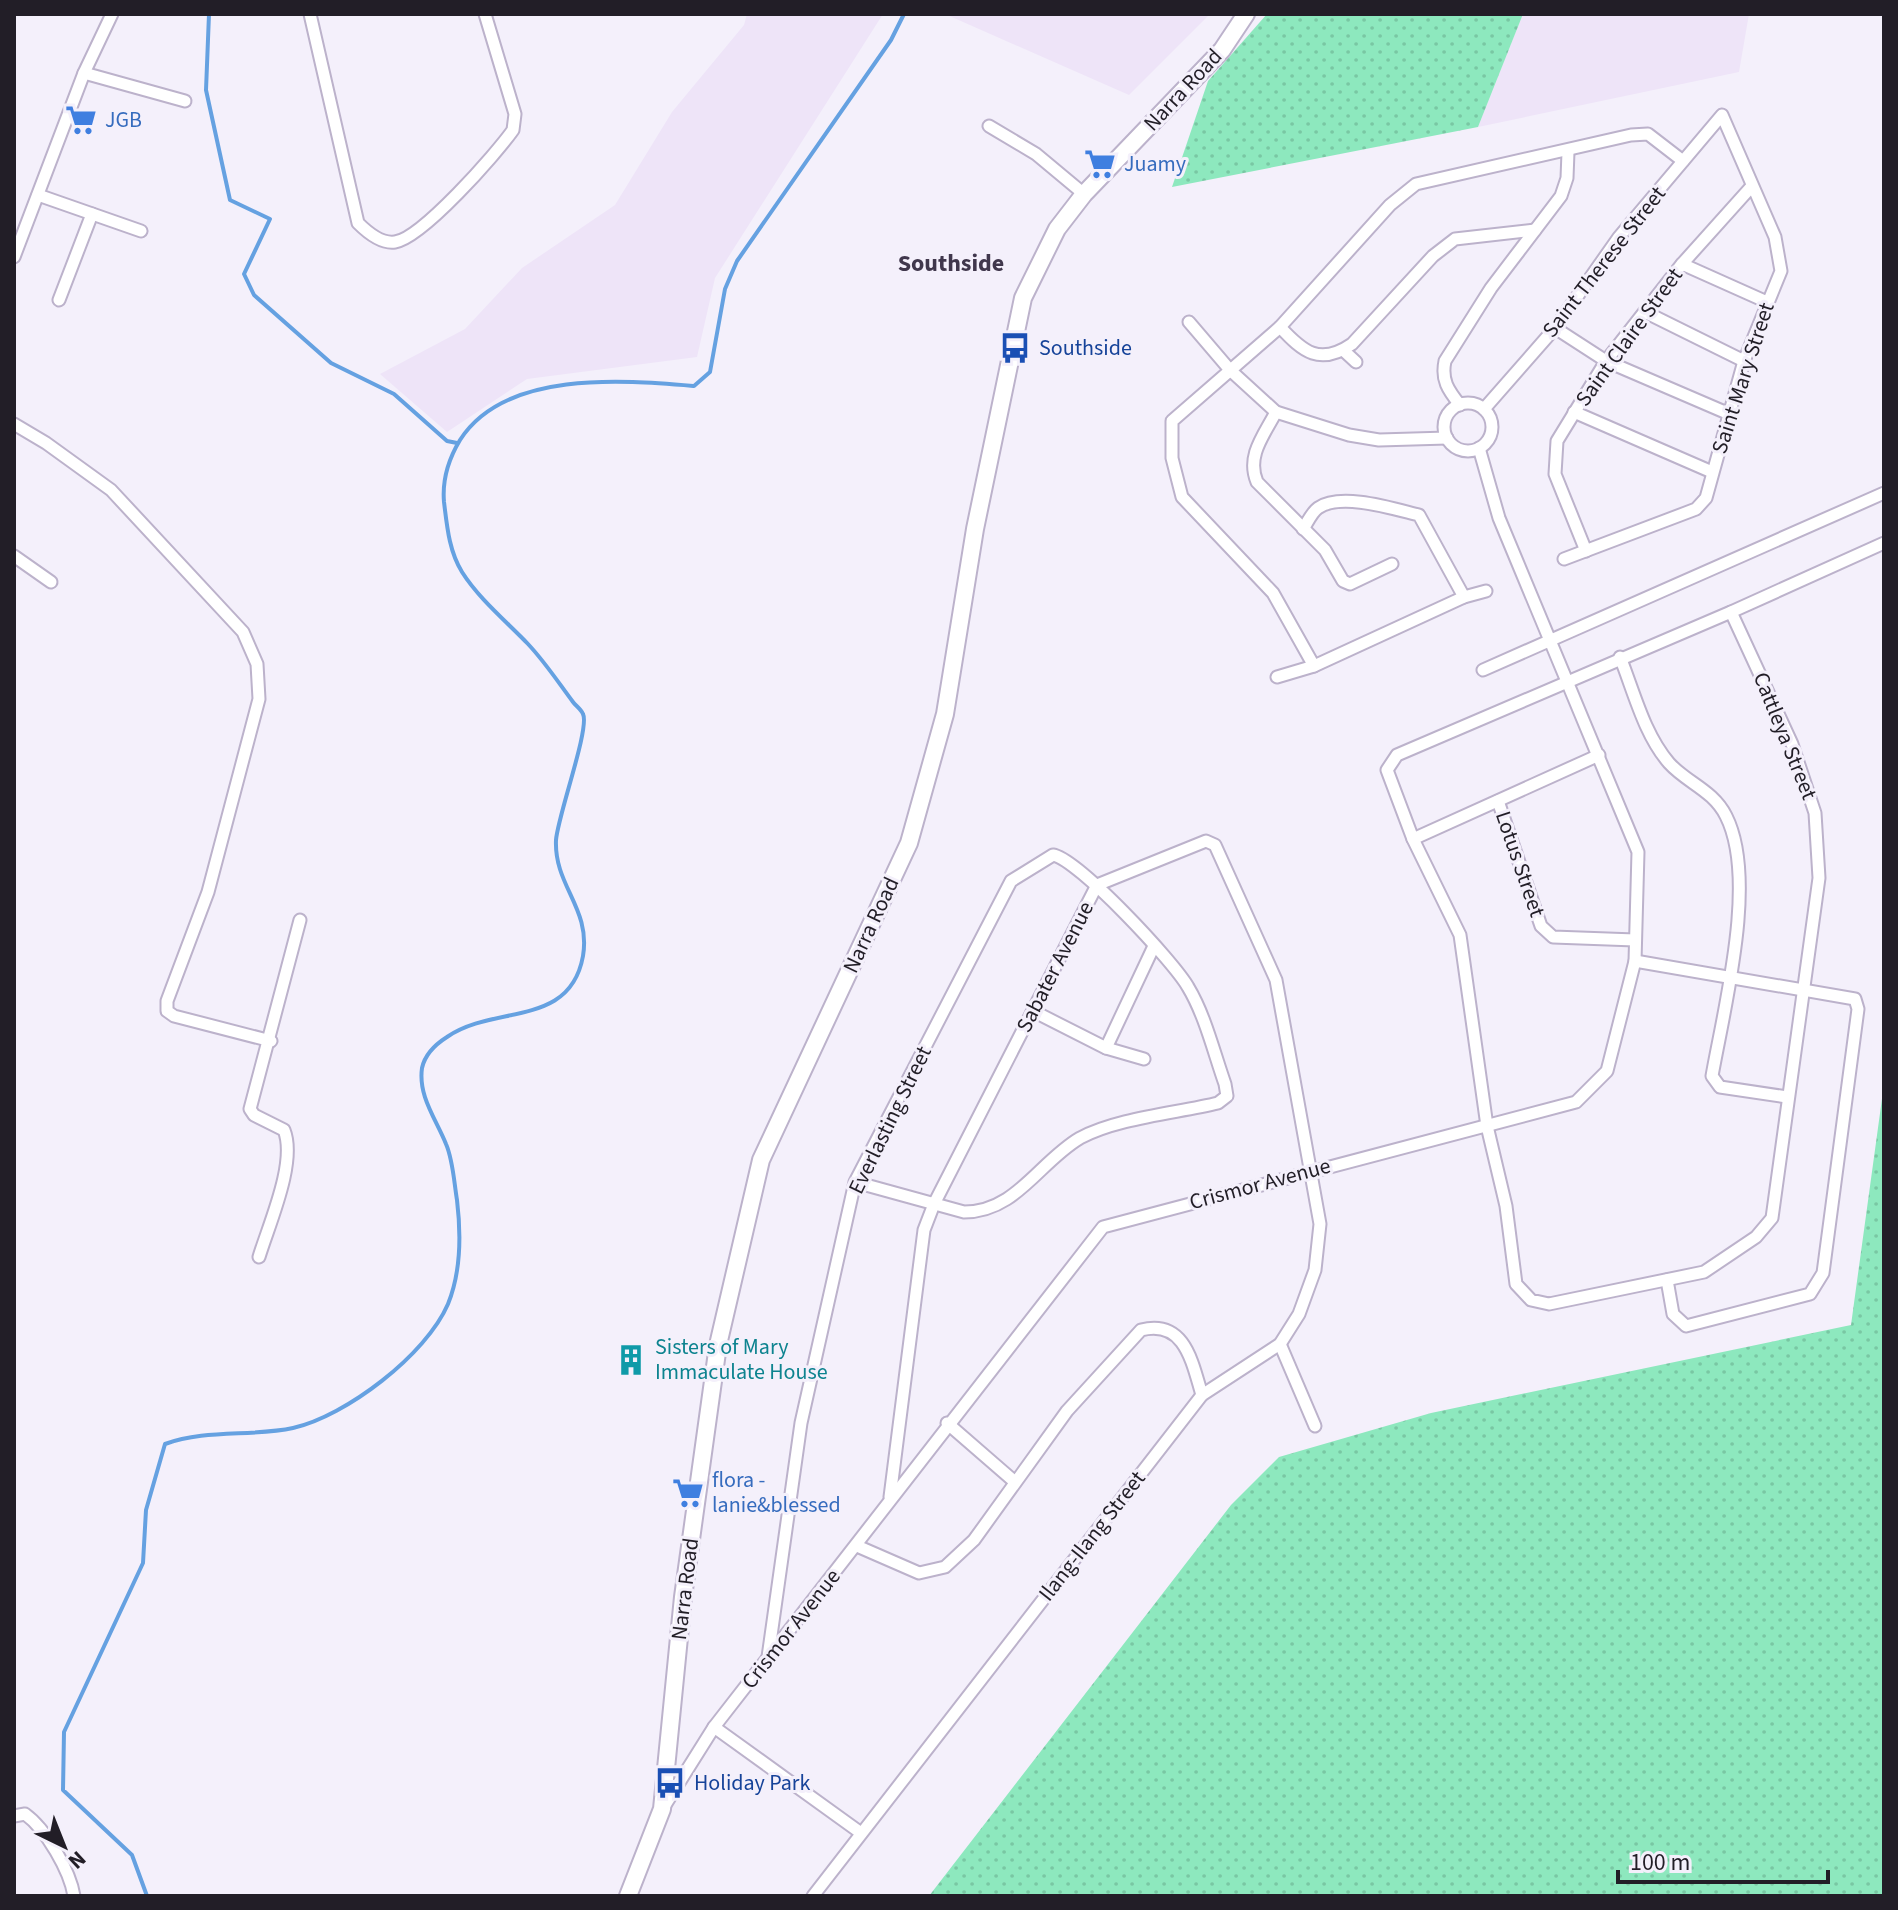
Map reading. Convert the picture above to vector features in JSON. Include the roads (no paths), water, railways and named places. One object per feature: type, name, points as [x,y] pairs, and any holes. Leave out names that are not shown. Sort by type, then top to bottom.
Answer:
[{"type":"street","points":[[14,257],[84,73],[112,14]]},
{"type":"street","points":[[310,14],[358,223],[376,238],[396,242],[415,233],[438,213],[513,130],[515,114],[485,14]]},
{"type":"street","name":"Narra Road","points":[[628,1896],[662,1809],[683,1597],[718,1345],[761,1160],[909,843],[945,714],[975,529],[1023,298],[1057,229],[1084,194],[1222,50],[1246,14]]},
{"type":"street","points":[[84,73],[117,85],[185,101]]},
{"type":"street","name":"Saint Therese Street","points":[[1484,409],[1555,328],[1619,237],[1722,115]]},
{"type":"street","name":"Saint Mary Street","points":[[1564,559],[1696,509],[1706,498],[1727,413],[1744,361],[1781,271],[1775,237],[1722,115]]},
{"type":"street","points":[[989,126],[1036,154],[1084,194]]},
{"type":"street","points":[[1314,666],[1273,593],[1182,497],[1172,458],[1172,421],[1280,327],[1390,205],[1416,184],[1568,152],[1631,135],[1648,134],[1683,161]]},
{"type":"street","points":[[1460,405],[1446,388],[1442,373],[1445,361],[1491,288],[1561,196],[1567,178],[1568,152]]},
{"type":"street","name":"Saint Claire Street","points":[[1586,551],[1555,474],[1557,441],[1606,361],[1682,264],[1752,186]]},
{"type":"street","points":[[38,195],[141,231]]},
{"type":"street","points":[[59,300],[92,214]]},
{"type":"street","points":[[1280,327],[1296,345],[1318,356],[1337,355],[1433,256],[1455,239],[1535,230]]},
{"type":"street","points":[[1682,264],[1767,302]]},
{"type":"street","points":[[1645,312],[1744,361]]},
{"type":"street","points":[[1189,322],[1230,370],[1276,412],[1349,435],[1379,440],[1447,438]]},
{"type":"street","points":[[1555,328],[1606,361],[1727,413]]},
{"type":"street","points":[[1343,350],[1356,362]]},
{"type":"street","points":[[1473,404],[1484,409],[1491,419],[1492,430],[1488,441],[1479,448],[1457,448],[1447,438],[1445,422],[1460,405],[1473,404]]},
{"type":"street","points":[[1276,412],[1252,457],[1257,482],[1325,550],[1343,581],[1350,584],[1392,564]]},
{"type":"street","points":[[1574,412],[1712,472]]},
{"type":"street","points":[[14,424],[111,490],[243,632],[257,664],[259,699],[208,892],[167,1001],[167,1011],[174,1016],[271,1041]]},
{"type":"street","name":"Crismor Avenue","points":[[662,1809],[714,1727],[857,1546],[947,1423],[1103,1227],[1576,1102],[1607,1071],[1635,961],[1638,852],[1499,518],[1479,448]]},
{"type":"street","points":[[1483,670],[1884,493]]},
{"type":"street","points":[[1303,529],[1317,509],[1335,502],[1372,503],[1419,515],[1464,597]]},
{"type":"street","points":[[1731,612],[1884,543]]},
{"type":"street","points":[[14,556],[51,582]]},
{"type":"street","points":[[1277,677],[1314,666],[1464,597],[1486,591]]},
{"type":"street","name":"Cattleya Street","points":[[1731,612],[1792,744],[1815,813],[1819,878],[1772,1218],[1756,1237],[1704,1272],[1549,1304],[1531,1300],[1516,1284],[1506,1206],[1487,1126],[1460,935],[1413,839],[1387,770],[1397,755],[1620,657],[1731,612]]},
{"type":"street","points":[[1620,657],[1655,745],[1680,775],[1711,794],[1731,830],[1740,895],[1712,1076],[1714,1083],[1720,1087],[1787,1097]]},
{"type":"street","points":[[1413,839],[1599,755]]},
{"type":"street","name":"Lotus Street","points":[[1498,801],[1541,926],[1547,933],[1553,937],[1635,940]]},
{"type":"street","name":"Sabater Avenue","points":[[890,1497],[924,1230],[934,1204],[1097,885],[1206,841],[1221,852],[1276,980],[1311,1170]]},
{"type":"street","name":"Everlasting Street","points":[[767,1660],[801,1423],[855,1182],[1011,881],[1053,855],[1062,856],[1097,885]]},
{"type":"street","points":[[855,1182],[964,1212],[982,1212],[1000,1206],[1081,1138],[1131,1121],[1218,1103],[1227,1096],[1188,986],[1097,885]]},
{"type":"street","points":[[259,1257],[287,1165],[290,1143],[284,1130],[254,1115],[250,1109],[271,1041],[300,920]]},
{"type":"street","points":[[1106,1048],[1154,946]]},
{"type":"street","points":[[1635,961],[1729,975],[1805,992],[1848,995],[1855,999],[1858,1009],[1823,1273],[1810,1294],[1686,1326],[1673,1314],[1667,1280]]},
{"type":"street","points":[[1033,1011],[1106,1048],[1144,1059]]},
{"type":"street","name":"Ilang-Ilang Street","points":[[813,1896],[1202,1395],[1280,1344],[1299,1314],[1315,1270],[1320,1224],[1311,1170]]},
{"type":"street","points":[[857,1546],[919,1573],[945,1567],[974,1540],[1067,1411],[1141,1330],[1157,1326],[1168,1330],[1187,1349],[1202,1395]]},
{"type":"street","points":[[1280,1344],[1315,1426]]},
{"type":"street","points":[[947,1423],[1015,1482]]},
{"type":"street","points":[[714,1727],[861,1833]]},
{"type":"street","points":[[14,1816],[25,1814],[37,1826],[70,1879],[74,1896]]},
{"type":"waterway","points":[[209,14],[206,90],[230,200],[270,219],[244,274],[254,295],[331,363],[394,394],[447,441],[457,443]]},
{"type":"waterway","points":[[147,1896],[132,1855],[63,1790],[64,1732],[143,1563],[146,1510],[165,1444],[196,1436],[277,1431],[314,1421],[360,1397],[422,1343],[448,1304],[458,1266],[459,1239],[452,1164],[425,1098],[421,1078],[423,1063],[439,1043],[466,1027],[547,1005],[563,994],[575,979],[583,956],[582,924],[560,871],[556,840],[582,736],[583,714],[534,651],[462,572],[449,538],[444,502],[449,462],[460,440],[480,417],[505,401],[567,384],[633,382],[694,386],[710,372],[725,289],[737,261],[891,40],[904,14]]},
{"type":"place","name":"JGB","points":[[81,120]]},
{"type":"place","name":"Juamy","points":[[1100,164]]},
{"type":"place","name":"Southside","points":[[1015,348]]},
{"type":"place","name":"Sisters of Mary Immaculate House","points":[[631,1360]]},
{"type":"place","name":"flora - lanie&blessed","points":[[688,1493]]},
{"type":"place","name":"Holiday Park","points":[[670,1783]]},
{"type":"district","name":"Southside","points":[[951,263]]}]
